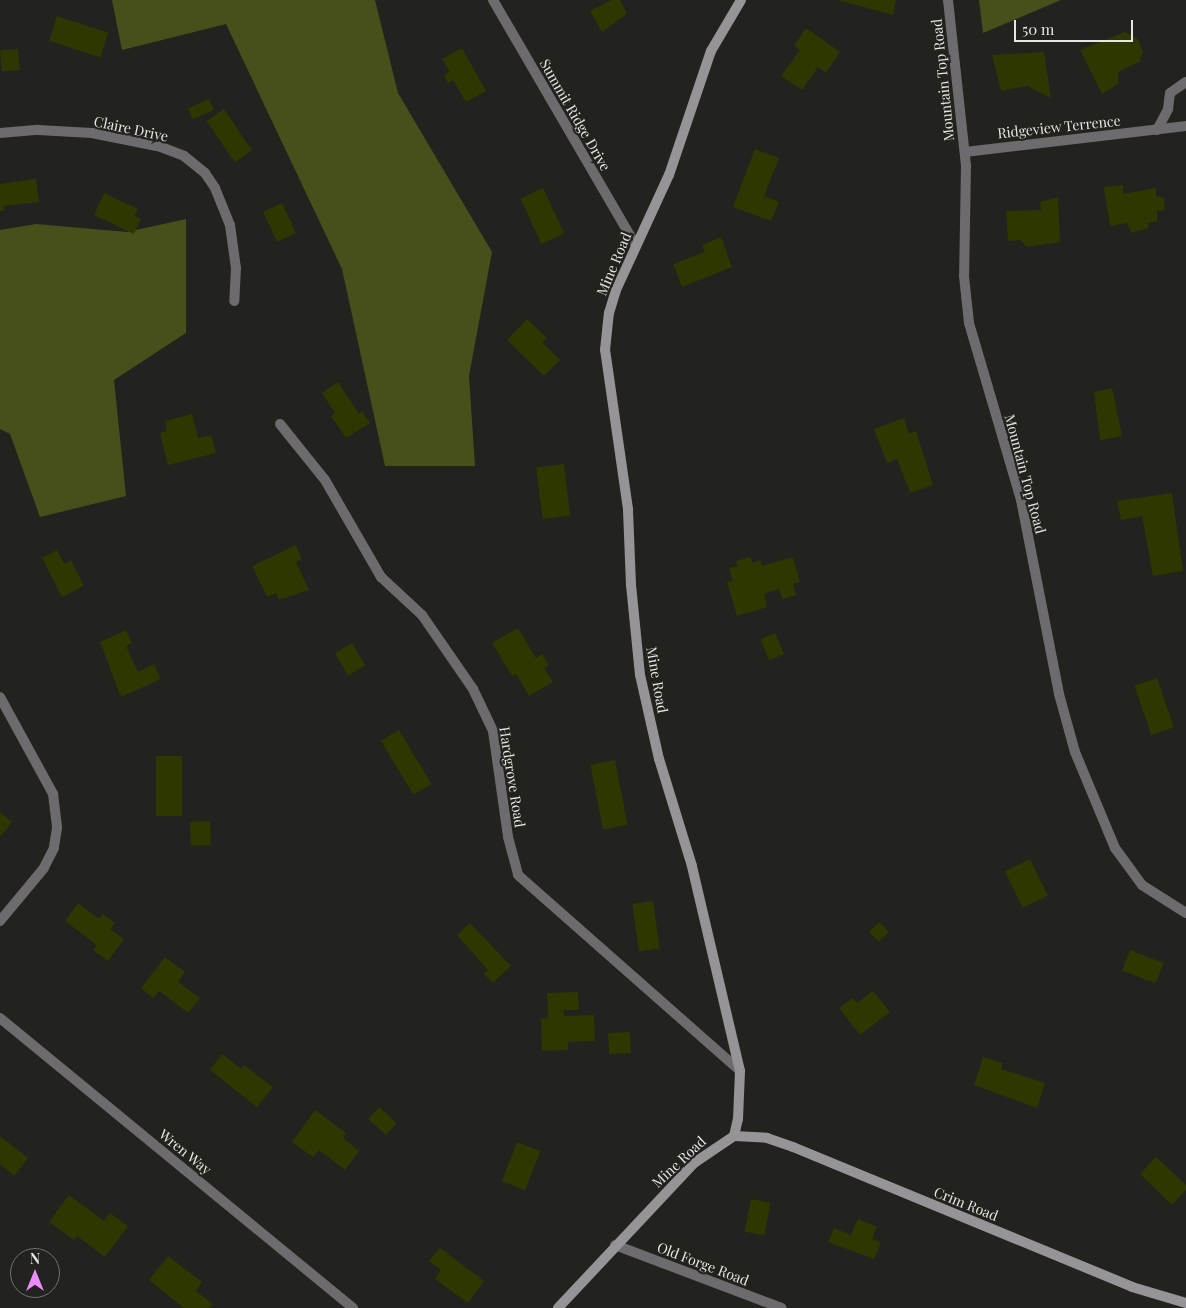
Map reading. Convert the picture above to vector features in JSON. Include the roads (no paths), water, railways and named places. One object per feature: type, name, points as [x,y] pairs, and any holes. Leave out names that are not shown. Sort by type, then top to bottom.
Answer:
[{"type":"street","name":"Summit Ridge Drive","points":[[493,0],[636,244]]},
{"type":"street","name":"Mine Road","points":[[558,1308],[615,1245],[694,1163],[734,1136],[740,1071],[692,866],[659,759],[640,675],[631,585],[628,509],[605,350],[611,305],[636,244],[669,175],[712,50],[741,0]]},
{"type":"street","name":"Mountain Top Road","points":[[948,0],[965,152],[964,276],[969,323],[1021,500],[1059,694],[1074,752],[1103,823],[1130,870],[1142,884],[1186,913]]},
{"type":"street","points":[[1157,130],[1168,110],[1170,93],[1186,82]]},
{"type":"street","name":"Ridgeview Terrence","points":[[965,152],[1186,126]]},
{"type":"street","name":"Claire Drive","points":[[0,133],[38,130],[92,133],[161,147],[184,156],[205,173],[216,188],[230,225],[236,268],[234,301]]},
{"type":"street","name":"Hardgrove Road","points":[[280,424],[325,480],[381,577],[422,615],[473,689],[493,731],[508,837],[518,875],[740,1071]]},
{"type":"street","points":[[0,696],[53,794],[57,828],[54,848],[44,868],[0,921]]},
{"type":"street","name":"Wren Way","points":[[0,1018],[352,1308]]},
{"type":"street","name":"Crim Road","points":[[734,1136],[767,1138],[793,1147],[1132,1287],[1186,1303]]},
{"type":"street","name":"Old Forge Road","points":[[615,1245],[782,1308]]}]
